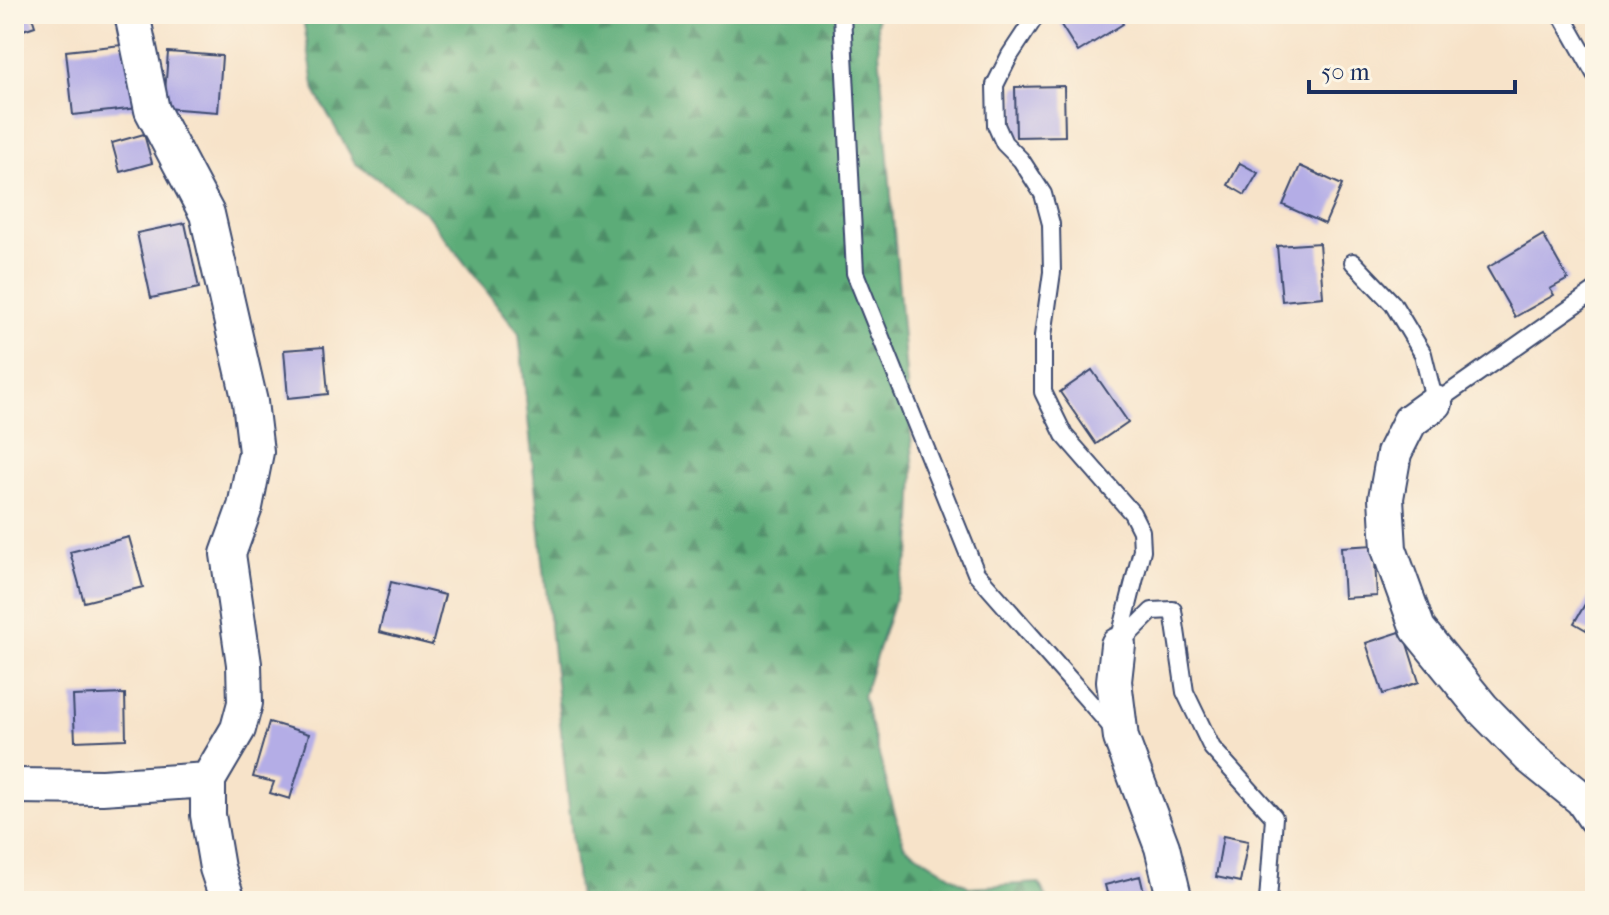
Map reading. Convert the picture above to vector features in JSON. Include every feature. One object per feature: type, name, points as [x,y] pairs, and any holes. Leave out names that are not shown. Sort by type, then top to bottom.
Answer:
[{"type":"street","points":[[132,14],[152,110],[207,214],[250,402],[256,452],[245,507],[228,554],[244,664],[245,703],[238,729],[208,780],[208,815],[217,868],[228,901]]},
{"type":"street","points":[[1435,403],[1410,421],[1394,453],[1386,498],[1389,549],[1418,629],[1482,708],[1530,757],[1582,799],[1595,818]]},
{"type":"street","points":[[1118,645],[1114,681],[1121,738],[1162,847],[1175,901]]},
{"type":"street","points":[[14,786],[102,787],[208,780]]},
{"type":"lane","points":[[842,14],[855,273],[976,573],[1121,738]]},
{"type":"lane","points":[[1037,14],[995,85],[996,125],[1004,143],[1021,160],[1043,194],[1051,224],[1052,272],[1043,336],[1043,392],[1064,435],[1132,513],[1141,531],[1142,550],[1118,645]]},
{"type":"lane","points":[[1561,14],[1595,74]]},
{"type":"lane","points":[[1353,262],[1393,304],[1423,354],[1435,403],[1595,291]]},
{"type":"lane","points":[[1118,645],[1152,611],[1173,610],[1185,692],[1212,748],[1274,817],[1268,901]]},
{"type":"green space","points":[[308,14],[876,14],[914,471],[911,549],[863,696],[904,846],[969,887],[1039,883],[1048,901],[579,901],[519,333],[425,212],[355,163],[315,91],[303,18]]},
{"type":"building","points":[[14,14],[31,14],[35,26],[14,33]]},
{"type":"building","points":[[1054,14],[1117,14],[1123,24],[1078,52]]},
{"type":"building","points":[[131,44],[138,108],[73,115],[66,51]]},
{"type":"building","points":[[168,52],[222,56],[218,112],[164,108]]},
{"type":"building","points":[[1064,86],[1065,136],[1016,137],[1015,87]]},
{"type":"building","points":[[144,134],[152,163],[120,172],[112,143]]},
{"type":"building","points":[[1240,163],[1258,173],[1245,195],[1228,185]]},
{"type":"building","points":[[1300,166],[1342,185],[1325,224],[1283,205]]},
{"type":"building","points":[[185,223],[199,288],[151,298],[137,233]]},
{"type":"building","points":[[1543,235],[1568,279],[1550,289],[1554,295],[1515,317],[1487,268]]},
{"type":"building","points":[[1319,243],[1323,297],[1282,301],[1277,246]]},
{"type":"building","points":[[324,347],[328,394],[288,398],[284,350]]},
{"type":"building","points":[[1092,370],[1128,422],[1096,444],[1060,392]]},
{"type":"building","points":[[129,537],[143,587],[84,602],[70,552]]},
{"type":"building","points":[[1374,545],[1377,596],[1344,598],[1341,547]]},
{"type":"building","points":[[391,582],[445,595],[432,645],[379,632]]},
{"type":"building","points":[[1591,594],[1595,596],[1595,635],[1574,623]]},
{"type":"building","points":[[1403,631],[1419,682],[1383,694],[1366,643]]},
{"type":"building","points":[[125,694],[126,739],[75,741],[73,696]]},
{"type":"building","points":[[269,722],[309,734],[290,799],[270,793],[274,782],[253,777]]},
{"type":"building","points":[[1223,836],[1248,841],[1240,882],[1216,877]]},
{"type":"building","points":[[14,860],[17,860],[17,898],[14,898]]},
{"type":"building","points":[[1140,876],[1146,901],[1109,901],[1105,885]]}]
